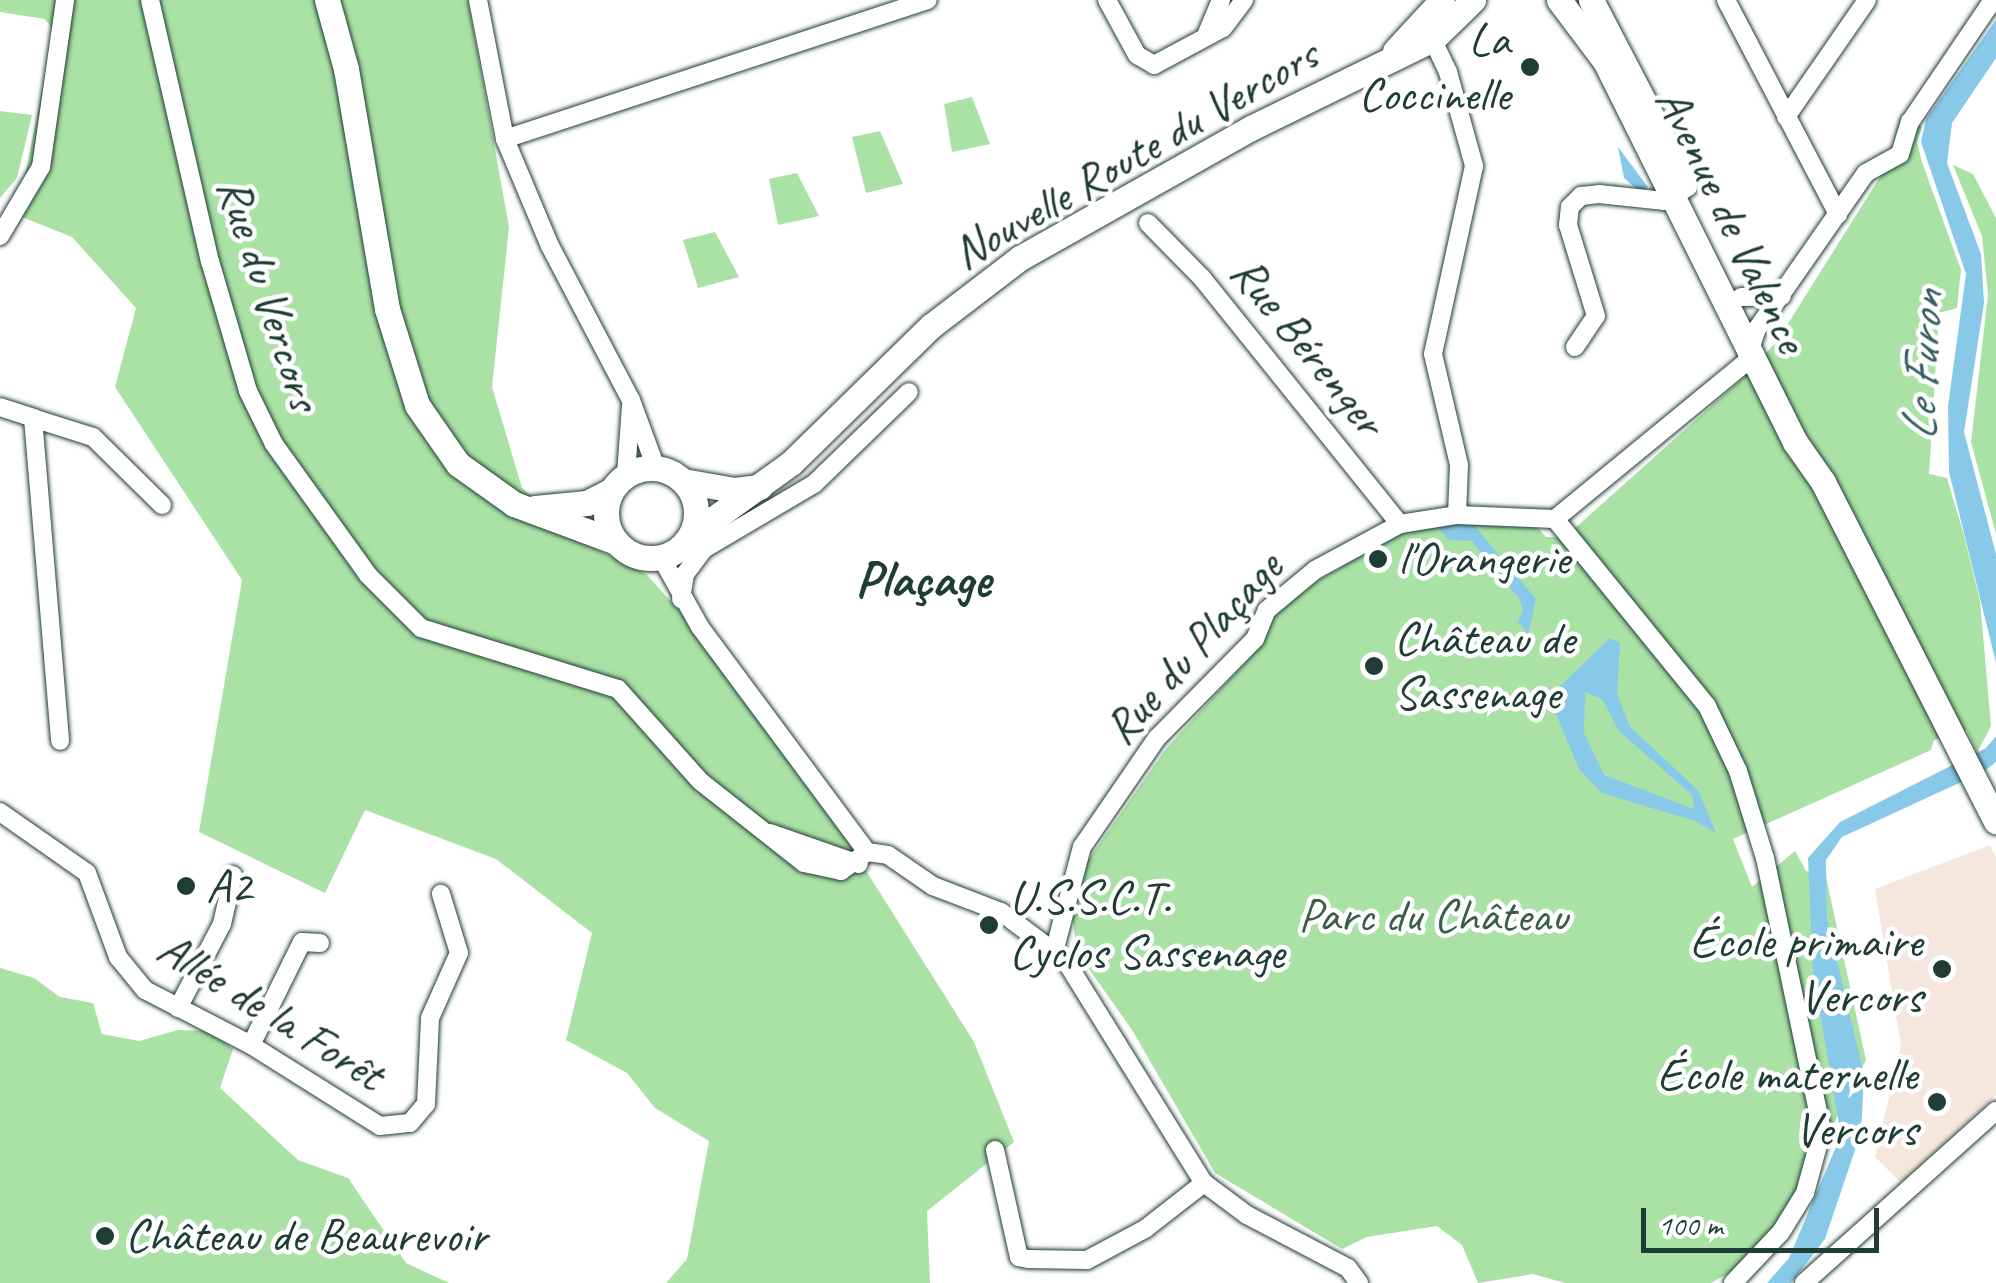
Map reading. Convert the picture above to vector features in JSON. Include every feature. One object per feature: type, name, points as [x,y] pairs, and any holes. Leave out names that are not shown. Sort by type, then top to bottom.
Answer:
[{"type":"main road","points":[[328,0],[401,370],[458,464],[514,504],[616,542],[644,558],[661,557],[691,535],[694,497],[683,480]]},
{"type":"main road","name":"Nouvelle Route du Vercors","points":[[1428,30],[1442,0]]},
{"type":"main road","name":"Nouvelle Route du Vercors","points":[[691,535],[760,486],[931,326],[1020,258],[1251,128],[1381,65],[1473,0]]},
{"type":"main road","name":"Avenue de Valence","points":[[1559,0],[1605,61],[1741,297],[1753,339],[1773,366],[1823,482]]},
{"type":"main road","name":"Avenue de Valence","points":[[1590,0],[1605,18],[1681,192],[1823,482],[1996,820]]},
{"type":"main road","points":[[514,504],[548,511],[656,468],[683,480],[734,490],[760,486]]},
{"type":"main road","points":[[616,542],[607,526],[618,483]]},
{"type":"street","points":[[0,236],[41,167],[65,0]]},
{"type":"street","name":"Rue du Vercors","points":[[150,0],[210,261],[248,391],[274,444],[368,575],[421,628],[618,689],[700,781],[769,833],[863,858],[888,855],[933,886],[1001,912],[1054,952],[1101,1008],[1204,1183]]},
{"type":"street","points":[[478,0],[506,140],[550,246],[632,400],[656,468]]},
{"type":"street","points":[[506,140],[928,0]]},
{"type":"street","points":[[1107,0],[1146,64],[1231,21],[1244,0]]},
{"type":"street","points":[[1207,34],[1222,0]]},
{"type":"street","points":[[1726,0],[1838,214]]},
{"type":"street","points":[[1786,117],[1867,0]]},
{"type":"street","points":[[1733,1283],[1782,1232],[1805,1194],[1822,1131],[1765,858],[1738,772],[1707,706],[1555,519],[1746,362],[1753,339],[1866,174],[1900,154],[1910,122],[1993,0]]},
{"type":"street","points":[[1428,30],[1474,166],[1433,354],[1459,465],[1458,514]]},
{"type":"street","points":[[1576,346],[1596,316],[1568,226],[1570,206],[1581,196],[1648,204],[1681,192]]},
{"type":"street","name":"Rue Bérenger","points":[[1148,223],[1202,278],[1400,524]]},
{"type":"street","points":[[1741,297],[1782,296]]},
{"type":"street","points":[[681,599],[686,574],[704,549],[814,484],[910,392]]},
{"type":"street","points":[[618,483],[632,400]]},
{"type":"street","points":[[0,407],[93,437],[162,505]]},
{"type":"street","points":[[33,418],[60,741]]},
{"type":"street","name":"Rue du Plaçage","points":[[1054,952],[1082,847],[1157,738],[1255,638],[1267,610],[1315,570],[1400,524],[1458,514],[1555,519]]},
{"type":"street","points":[[661,557],[681,599],[863,858]]},
{"type":"street","name":"Allée de la Forêt","points":[[0,812],[87,873],[126,971],[178,1008],[250,1045],[366,1123],[401,1126],[426,1104],[430,1018],[458,960],[440,894]]},
{"type":"street","points":[[178,1008],[222,924],[234,874]]},
{"type":"street","points":[[250,1045],[302,942],[320,943]]},
{"type":"street","points":[[1804,1283],[1996,1111]]},
{"type":"street","points":[[995,1150],[1018,1256],[1087,1260],[1145,1229],[1204,1183],[1247,1215],[1348,1268],[1359,1283]]},
{"type":"shaded area","name":"École primaire Vercors","points":[[1990,845],[1996,857],[1996,1095],[1901,1183],[1875,1157],[1901,1046],[1875,889]]},
{"type":"green space","points":[[0,0],[468,0],[509,227],[492,387],[522,488],[586,544],[646,574],[705,639],[848,842],[974,1042],[1014,1142],[927,1211],[930,1283],[666,1283],[687,1259],[709,1141],[655,1108],[627,1073],[566,1040],[592,933],[496,859],[365,810],[325,893],[199,832],[242,580],[115,387],[136,308],[72,237],[17,215],[54,31],[45,19],[0,12]]},
{"type":"green space","points":[[972,97],[990,144],[952,152],[944,104]]},
{"type":"green space","points":[[0,111],[32,115],[17,178],[0,198]]},
{"type":"green space","name":"Parc du Château","points":[[1900,117],[1922,127],[1917,142],[1922,162],[1961,270],[1957,308],[1939,313],[1929,474],[1947,478],[1964,535],[1980,601],[1991,726],[1977,753],[1967,730],[1934,740],[1931,750],[1733,839],[1752,887],[1795,851],[1806,871],[1826,877],[1866,1060],[1808,1175],[1769,1234],[1738,1268],[1711,1283],[1565,1283],[1533,1274],[1478,1283],[1462,1245],[1437,1226],[1367,1237],[1342,1249],[1215,1173],[1132,1030],[1077,952],[1070,899],[1082,869],[1166,749],[1251,656],[1277,611],[1301,591],[1400,532],[1458,522],[1534,524],[1546,537],[1565,537],[1745,376],[1777,341],[1887,166]]},
{"type":"green space","points":[[880,131],[903,184],[866,193],[852,137]]},
{"type":"green space","points":[[1953,165],[1973,174],[1996,218],[1996,534],[1971,442],[1988,295],[1982,236]]},
{"type":"green space","points":[[797,173],[819,216],[778,225],[769,179]]},
{"type":"green space","points":[[715,232],[739,277],[698,288],[683,240]]},
{"type":"green space","points":[[0,968],[34,978],[60,997],[93,1003],[102,1034],[139,1041],[178,1030],[209,1031],[233,1049],[220,1088],[298,1160],[348,1178],[406,1263],[449,1283],[0,1283]]},
{"type":"water","points":[[1996,20],[1996,58],[1952,123],[1947,163],[1981,254],[1984,303],[1964,432],[1996,554],[1996,663],[1949,472],[1948,406],[1966,274],[1921,142],[1926,119]]},
{"type":"water","points":[[1618,147],[1648,187],[1641,193],[1624,178]]},
{"type":"water","points":[[1458,522],[1474,525],[1499,555],[1490,566],[1472,541],[1449,540],[1437,526]]},
{"type":"water","points":[[1510,568],[1536,599],[1528,634],[1518,622],[1523,610],[1518,596],[1497,575]]},
{"type":"water","points":[[1610,638],[1620,643],[1617,694],[1630,727],[1698,790],[1716,833],[1695,821],[1602,793],[1579,769],[1556,714],[1554,692]],"holes":[[[1585,692],[1602,699],[1619,731],[1692,795],[1694,809],[1604,775],[1584,733]]]},
{"type":"water","points":[[1996,736],[1996,762],[1983,772],[1842,837],[1826,860],[1827,918],[1864,1075],[1861,1132],[1825,1239],[1791,1283],[1767,1283],[1789,1258],[1841,1135],[1813,971],[1808,858],[1840,822],[1986,748]]},
{"type":"place","name":"La Coccinelle","points":[[1530,67]]},
{"type":"place","name":"l'Orangerie","points":[[1378,559]]},
{"type":"place","name":"Château de Sassenage","points":[[1374,666]]},
{"type":"place","name":"A2","points":[[186,886]]},
{"type":"place","name":"U.S.S.C.T. Cyclos Sassenage","points":[[989,925]]},
{"type":"place","name":"École primaire Vercors","points":[[1942,969]]},
{"type":"place","name":"École maternelle Vercors","points":[[1937,1102]]},
{"type":"place","name":"Château de Beaurevoir","points":[[105,1236]]},
{"type":"district","name":"Plaçage","points":[[923,580]]},
{"type":"water label","name":"Le Furon","points":[[1922,366]]}]
